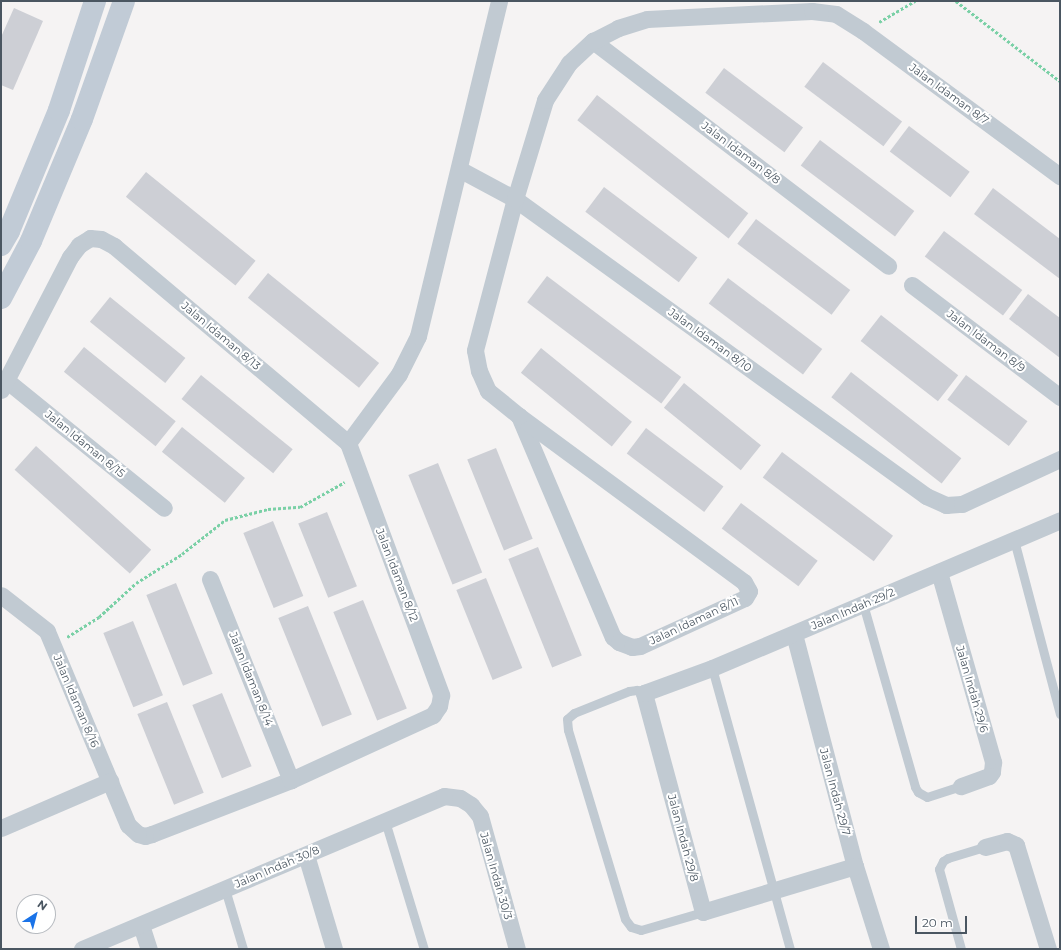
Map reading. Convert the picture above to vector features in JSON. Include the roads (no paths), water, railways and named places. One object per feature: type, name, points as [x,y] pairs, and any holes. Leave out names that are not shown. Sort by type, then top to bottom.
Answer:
[{"type":"main road","points":[[1,245],[9,230],[59,110],[95,1]]},
{"type":"main road","points":[[1,298],[34,234],[82,119],[124,1]]},
{"type":"street","points":[[348,444],[399,374],[418,336],[499,1]]},
{"type":"street","name":"Jalan Idaman 8/11","points":[[519,416],[613,637],[619,642],[632,647],[640,646],[745,598],[749,591],[744,582],[519,416],[488,390],[479,371],[475,350],[515,199],[545,100],[569,63],[593,40],[618,28],[647,19],[812,11],[836,14]]},
{"type":"street","name":"Jalan Idaman 8/7","points":[[836,14],[863,31],[1060,176]]},
{"type":"street","name":"Jalan Idaman 8/8","points":[[593,40],[888,266]]},
{"type":"street","name":"Jalan Idaman 8/10","points":[[459,169],[515,199],[926,496],[946,505],[962,504],[1060,460]]},
{"type":"street","name":"Jalan Idaman 8/13","points":[[3,385],[70,257],[79,245],[90,238],[101,239],[114,246],[348,444]]},
{"type":"street","name":"Jalan Idaman 8/9","points":[[912,285],[1060,397]]},
{"type":"street","name":"Jalan Idaman 8/15","points":[[3,385],[164,508]]},
{"type":"street","name":"Jalan Idaman 8/12","points":[[291,780],[433,715],[439,706],[441,695],[348,444]]},
{"type":"street","name":"Jalan Indah 29/2","points":[[644,693],[712,668],[794,634],[1060,520]]},
{"type":"street","name":"Jalan Indah 29/6","points":[[939,572],[993,762],[992,772],[989,776],[961,786]]},
{"type":"street","name":"Jalan Idaman 8/14","points":[[210,579],[291,780]]},
{"type":"street","name":"Jalan Idaman 8/16","points":[[1,595],[47,631],[128,825],[138,834],[146,836],[152,834],[291,780]]},
{"type":"street","name":"Jalan Indah 29/7","points":[[794,634],[855,866],[881,949]]},
{"type":"street","name":"Jalan Indah 29/8","points":[[644,693],[703,912]]},
{"type":"street","points":[[1,828],[110,782]]},
{"type":"street","name":"Jalan Indah 30/8","points":[[82,949],[444,796],[460,798],[471,806]]},
{"type":"street","name":"Jalan Indah 30/3","points":[[471,806],[480,816],[517,949]]},
{"type":"street","points":[[985,847],[1007,840],[1016,845],[1048,949]]},
{"type":"street","points":[[306,855],[334,949]]},
{"type":"street","points":[[703,912],[855,866]]},
{"type":"street","points":[[141,925],[149,949]]},
{"type":"lane","points":[[1014,540],[1060,714]]},
{"type":"lane","points":[[863,604],[915,787],[918,792],[927,797],[961,786]]},
{"type":"lane","points":[[712,668],[790,949]]},
{"type":"lane","points":[[644,693],[637,690],[629,691],[574,713],[568,719],[568,730],[625,919],[631,927],[641,930],[703,912]]},
{"type":"lane","points":[[385,821],[424,949]]},
{"type":"lane","points":[[961,949],[939,869],[943,861],[948,858],[985,847]]},
{"type":"lane","points":[[224,889],[243,949]]}]
